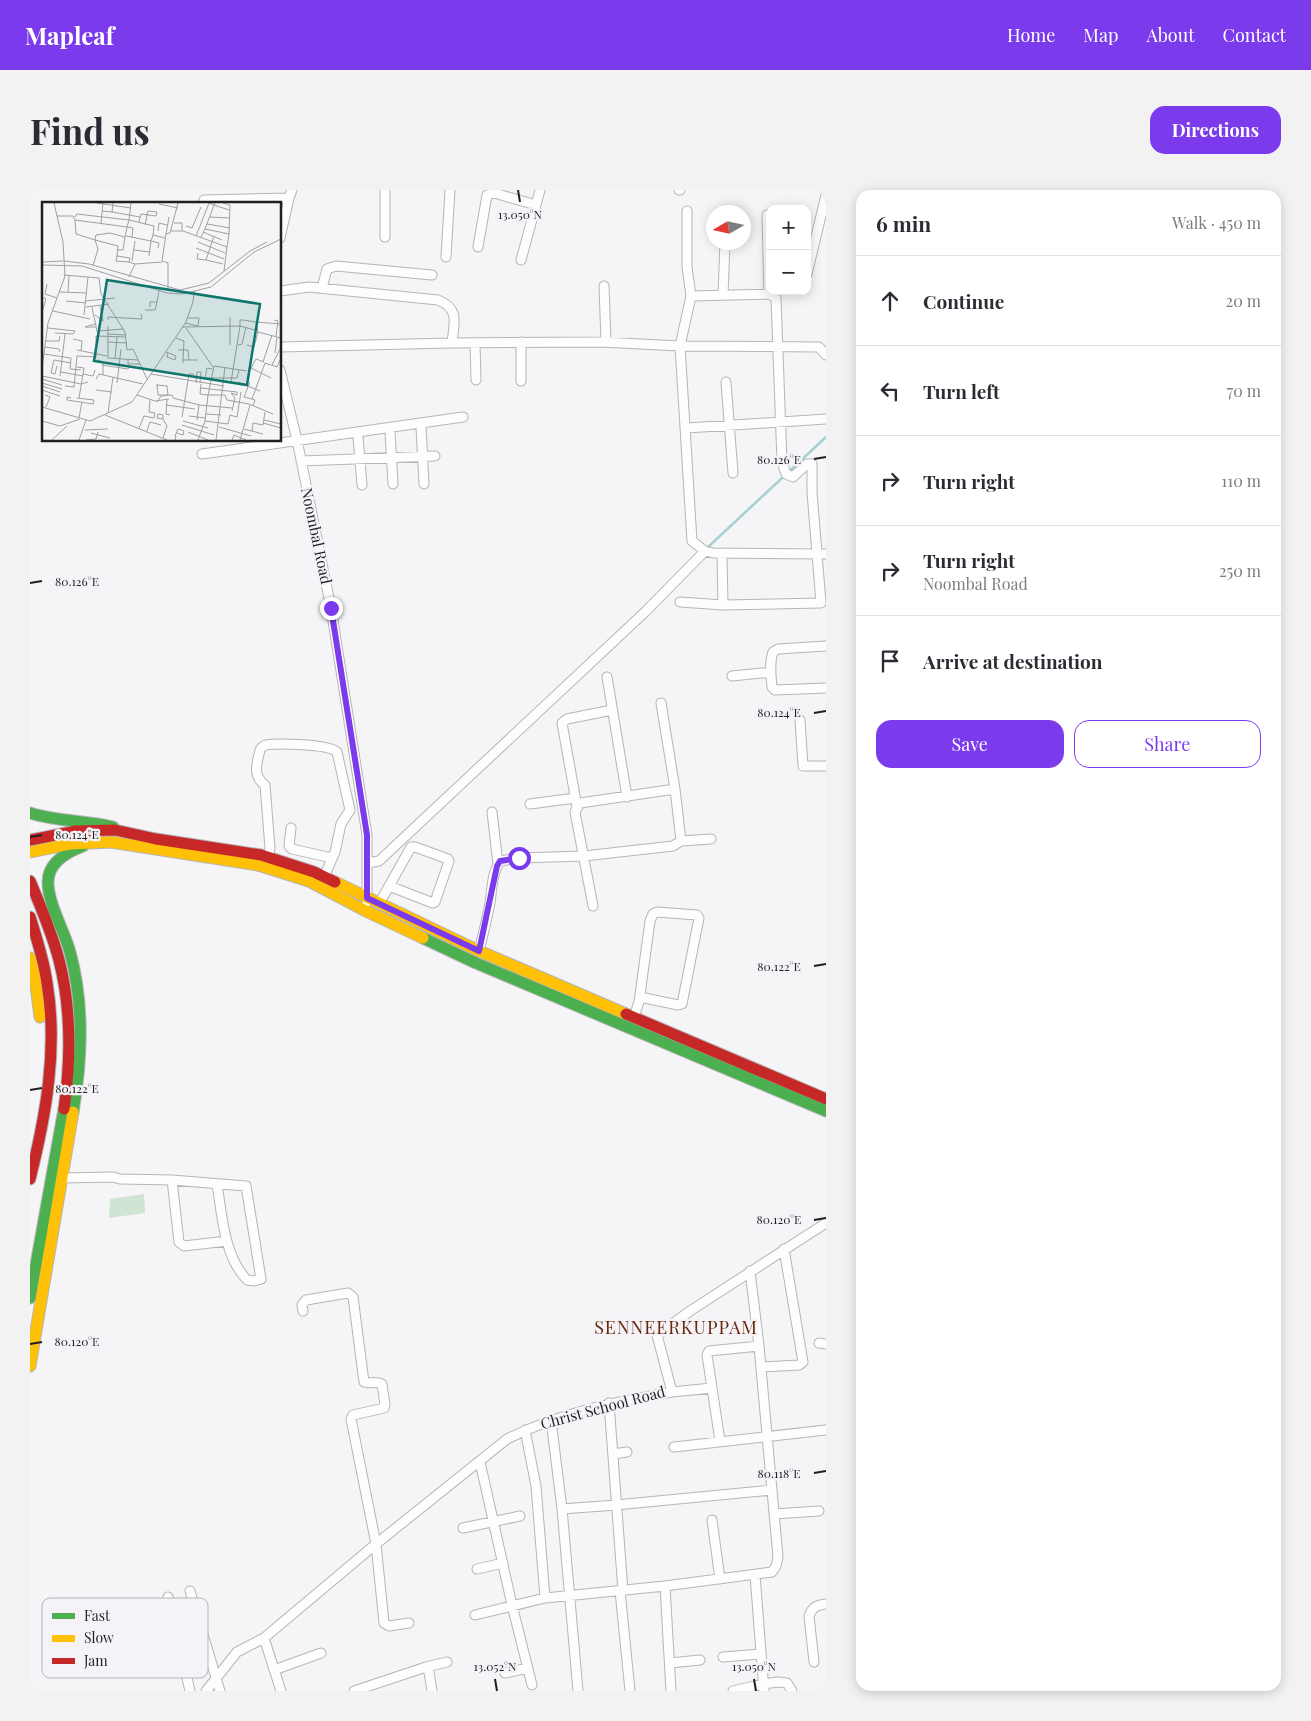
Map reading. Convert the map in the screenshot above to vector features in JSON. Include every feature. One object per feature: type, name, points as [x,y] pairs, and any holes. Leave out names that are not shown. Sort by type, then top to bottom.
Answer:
[{"type":"main road","points":[[30,813],[44,817],[108,826],[156,840],[268,857],[324,877],[479,951],[826,1099]]},
{"type":"main road","points":[[30,840],[76,831],[107,830],[132,834]]},
{"type":"main road","points":[[30,1366],[79,1075],[77,993],[70,953],[48,882],[52,868],[62,856],[76,848],[103,842]]},
{"type":"main road","points":[[30,852],[70,844],[103,842],[198,857],[258,864],[309,881],[366,911],[476,963],[826,1110]]},
{"type":"main road","points":[[30,881],[57,950],[62,971],[69,1010],[70,1050],[67,1095],[30,1298]]},
{"type":"main road","points":[[30,917],[46,972],[53,1045],[48,1097],[30,1179]]},
{"type":"main road","points":[[30,958],[39,1000],[42,1049],[40,1100],[30,1168]]},
{"type":"street","points":[[385,190],[385,237]]},
{"type":"street","points":[[446,256],[450,190]]},
{"type":"street","points":[[520,260],[540,190]]},
{"type":"street","points":[[478,246],[487,195],[509,193],[536,205]]},
{"type":"street","points":[[204,198],[291,194],[281,234]]},
{"type":"street","points":[[811,257],[826,195]]},
{"type":"street","points":[[687,211],[687,267],[691,296],[680,346],[692,541],[705,551],[722,553],[821,554]]},
{"type":"street","points":[[723,295],[726,250]]},
{"type":"street","points":[[322,288],[327,269],[336,266],[432,275]]},
{"type":"street","points":[[604,286],[606,342]]},
{"type":"street","points":[[281,291],[309,287],[438,300],[451,307],[454,313],[452,343]]},
{"type":"street","points":[[691,296],[766,294]]},
{"type":"street","points":[[680,602],[723,604],[821,603],[821,554],[812,492],[812,464],[807,464],[792,477],[786,474],[782,462],[776,298],[771,295]]},
{"type":"street","points":[[521,342],[521,381]]},
{"type":"street","points":[[281,347],[606,342],[680,346],[819,347],[826,355]]},
{"type":"street","points":[[475,343],[476,380]]},
{"type":"street","name":"Noombal Road","points":[[281,374],[297,440],[331,608],[367,835],[366,911]]},
{"type":"street","points":[[726,382],[733,473]]},
{"type":"street","points":[[202,454],[463,417]]},
{"type":"street","points":[[686,428],[826,419]]},
{"type":"street","points":[[421,427],[424,484]]},
{"type":"street","points":[[390,432],[393,484]]},
{"type":"street","points":[[358,437],[362,485]]},
{"type":"street","points":[[301,461],[435,456]]},
{"type":"street","points":[[367,863],[379,861],[645,612],[705,551]]},
{"type":"street","points":[[722,553],[723,604]]},
{"type":"street","points":[[826,646],[778,649],[773,652],[771,672],[772,687],[775,690],[826,688]]},
{"type":"street","points":[[732,676],[771,672]]},
{"type":"street","points":[[608,676],[626,797]]},
{"type":"street","points":[[661,703],[675,789],[681,842]]},
{"type":"street","points":[[593,906],[575,812],[576,802],[562,723],[566,719],[612,710]]},
{"type":"street","points":[[800,720],[803,766],[826,766]]},
{"type":"street","points":[[268,857],[270,840],[265,785],[258,779],[256,770],[260,750],[266,745],[328,747],[337,752],[350,810],[349,814],[340,824],[335,852],[324,877]]},
{"type":"street","points":[[530,804],[580,803],[675,789]]},
{"type":"street","points":[[479,951],[498,864],[492,812]]},
{"type":"street","points":[[291,828],[289,846],[292,849],[332,858]]},
{"type":"street","points":[[498,864],[500,861],[519,858],[584,856],[673,846],[681,842],[710,839]]},
{"type":"street","points":[[379,904],[389,886],[411,847],[415,846],[448,858],[449,861],[435,902],[433,903],[389,886]]},
{"type":"street","points":[[634,1017],[640,997],[650,921],[653,914],[657,912],[697,915],[699,918],[682,1004],[678,1005],[640,997]]},
{"type":"street","points":[[62,1179],[113,1177],[172,1180],[246,1186],[261,1279],[247,1280],[238,1271],[227,1241],[217,1184]]},
{"type":"street","points":[[172,1180],[179,1242],[184,1246],[227,1241]]},
{"type":"street","name":"Christ School Road","points":[[206,1691],[237,1652],[264,1638],[376,1544],[507,1439],[551,1420],[609,1403],[672,1392],[656,1336],[690,1311],[826,1222]]},
{"type":"street","points":[[761,1367],[798,1365],[803,1362],[784,1249]]},
{"type":"street","points":[[474,1615],[545,1598],[665,1586],[772,1572],[778,1557],[759,1346],[750,1271]]},
{"type":"street","points":[[303,1312],[302,1305],[306,1300],[348,1293],[353,1297],[364,1382],[378,1382],[382,1384],[385,1404],[384,1408],[353,1415],[351,1419],[376,1544],[384,1623],[389,1626],[410,1623]]},
{"type":"street","points":[[720,1441],[707,1355],[709,1351],[759,1346]]},
{"type":"street","points":[[672,1392],[712,1388]]},
{"type":"street","points":[[609,1403],[621,1591],[630,1691]]},
{"type":"street","points":[[551,1420],[562,1509],[578,1691]]},
{"type":"street","points":[[525,1430],[536,1486],[545,1598]]},
{"type":"street","points":[[674,1447],[826,1430]]},
{"type":"street","points":[[613,1454],[627,1452]]},
{"type":"street","points":[[480,1462],[512,1606],[532,1685]]},
{"type":"street","points":[[562,1509],[616,1506],[772,1490]]},
{"type":"street","points":[[774,1514],[819,1511]]},
{"type":"street","points":[[463,1528],[520,1516]]},
{"type":"street","points":[[712,1520],[720,1579]]},
{"type":"street","points":[[477,1569],[503,1563]]},
{"type":"street","points":[[755,1575],[764,1688]]},
{"type":"street","points":[[665,1586],[671,1691]]},
{"type":"street","points":[[190,1591],[192,1598]]},
{"type":"street","points":[[814,1662],[809,1616],[811,1610],[817,1605],[826,1604]]},
{"type":"street","points":[[264,1638],[281,1691]]},
{"type":"street","points":[[208,1651],[220,1691]]},
{"type":"street","points":[[274,1670],[321,1653]]},
{"type":"street","points":[[723,1658],[761,1654]]},
{"type":"street","points":[[670,1663],[700,1660]]},
{"type":"street","points":[[354,1691],[447,1662]]},
{"type":"street","points":[[426,1667],[432,1691]]},
{"type":"street","points":[[506,1673],[528,1668]]},
{"type":"street","points":[[187,1678],[190,1691]]},
{"type":"street","points":[[732,1691],[764,1688],[778,1682],[787,1683],[792,1691]]},
{"type":"green space","points":[[144,1194],[145,1213],[109,1218],[110,1199]]},
{"type":"waterway","points":[[707,548],[826,437]]},
{"type":"traffic: fast","points":[[30,813],[113,827]]},
{"type":"traffic: fast","points":[[73,1112],[80,1052],[78,991],[70,952],[53,908],[48,882],[51,869],[55,863],[71,851],[83,846]]},
{"type":"traffic: fast","points":[[423,938],[476,963],[826,1111]]},
{"type":"traffic: fast","points":[[30,1298],[64,1109]]},
{"type":"traffic: slow","points":[[30,852],[70,844],[111,842],[258,865],[309,881],[423,938]]},
{"type":"traffic: slow","points":[[335,882],[479,951],[626,1014]]},
{"type":"traffic: slow","points":[[30,958],[35,978],[40,1017]]},
{"type":"traffic: slow","points":[[30,1366],[73,1112]]},
{"type":"traffic: jam","points":[[30,840],[76,831],[115,830],[156,839],[261,855],[314,872],[335,882]]},
{"type":"traffic: jam","points":[[30,881],[56,950],[66,997],[69,1053],[64,1109]]},
{"type":"traffic: jam","points":[[30,917],[46,975],[51,1032],[49,1082],[41,1131],[30,1179]]},
{"type":"traffic: jam","points":[[626,1014],[826,1099]]},
{"type":"district","name":"SENNEERKUPPAM","points":[[676,1328]]},
{"type":"route","points":[[331,608],[367,835],[367,898],[479,951],[497,866],[500,861],[519,858]]}]
